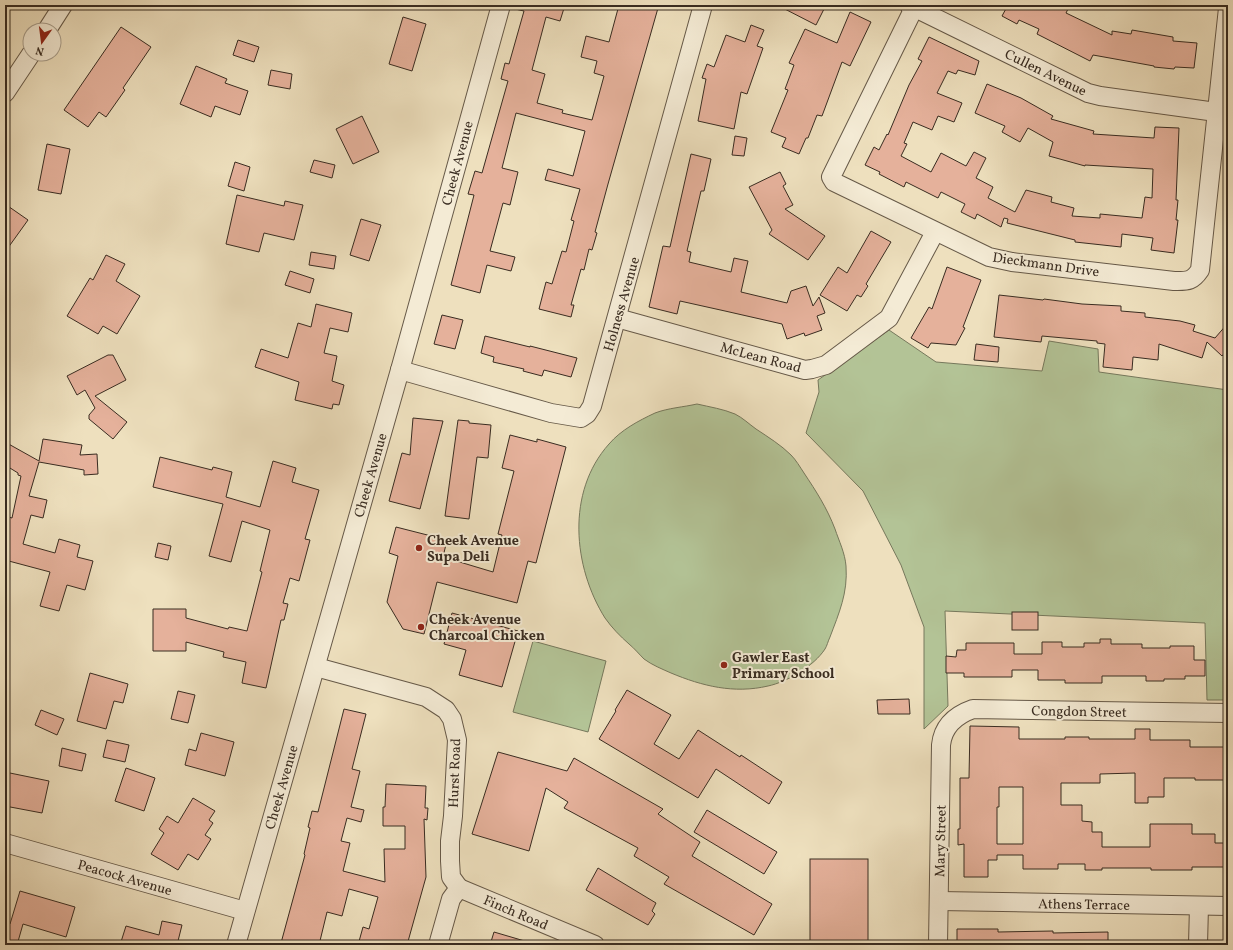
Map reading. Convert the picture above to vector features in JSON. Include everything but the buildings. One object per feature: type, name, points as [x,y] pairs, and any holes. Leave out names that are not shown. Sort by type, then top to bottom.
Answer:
[{"type":"street","points":[[52,22],[63,5]]},
{"type":"street","name":"Cheek Avenue","points":[[236,945],[400,370],[501,5]]},
{"type":"street","name":"Holness Avenue","points":[[400,370],[551,413],[581,418],[587,414],[592,406],[617,318],[703,5]]},
{"type":"street","name":"Cullen Avenue","points":[[911,6],[1088,93],[1100,96],[1216,112]]},
{"type":"street","name":"Dieckmann Drive","points":[[911,6],[831,177],[834,182],[989,257],[1000,260],[1174,281],[1191,280],[1200,270],[1228,8]]},
{"type":"street","points":[[5,93],[26,62]]},
{"type":"street","name":"McLean Road","points":[[617,318],[805,370],[812,369],[826,365],[889,318],[935,232]]},
{"type":"street","name":"Hurst Road","points":[[316,667],[426,697],[446,710],[452,719],[457,740],[450,854],[451,877],[459,888]]},
{"type":"street","name":"Congdon Street","points":[[942,737],[954,719],[973,709],[1228,713]]},
{"type":"street","name":"Mary Street","points":[[938,945],[942,737]]},
{"type":"street","name":"Peacock Avenue","points":[[5,843],[246,911]]},
{"type":"street","points":[[438,945],[450,899],[459,888]]},
{"type":"street","name":"Finch Road","points":[[459,888],[595,945]]},
{"type":"street","name":"Athens Terrace","points":[[940,901],[1228,906]]},
{"type":"street","points":[[1198,945],[1199,906]]},
{"type":"green space","points":[[889,330],[936,362],[1042,371],[1049,341],[1098,349],[1099,372],[1228,390],[1228,700],[1207,700],[1205,623],[945,611],[948,706],[924,729],[924,627],[901,565],[863,491],[806,433],[819,392],[818,380]]},
{"type":"green space","points":[[697,404],[721,409],[741,417],[779,444],[791,455],[825,507],[842,547],[846,566],[846,585],[840,611],[825,649],[814,661],[800,672],[783,681],[768,686],[731,689],[706,685],[683,678],[650,663],[619,635],[605,618],[594,598],[586,576],[581,553],[579,530],[580,507],[586,484],[595,463],[614,439],[624,430],[636,423],[660,411]]},
{"type":"green space","points":[[533,641],[606,661],[588,732],[513,712]]},
{"type":"place","name":"Cheek Avenue Supa Deli","points":[[419,548]]},
{"type":"place","name":"Cheek Avenue Charcoal Chicken","points":[[421,627]]},
{"type":"place","name":"Gawler East Primary School","points":[[724,665]]}]
